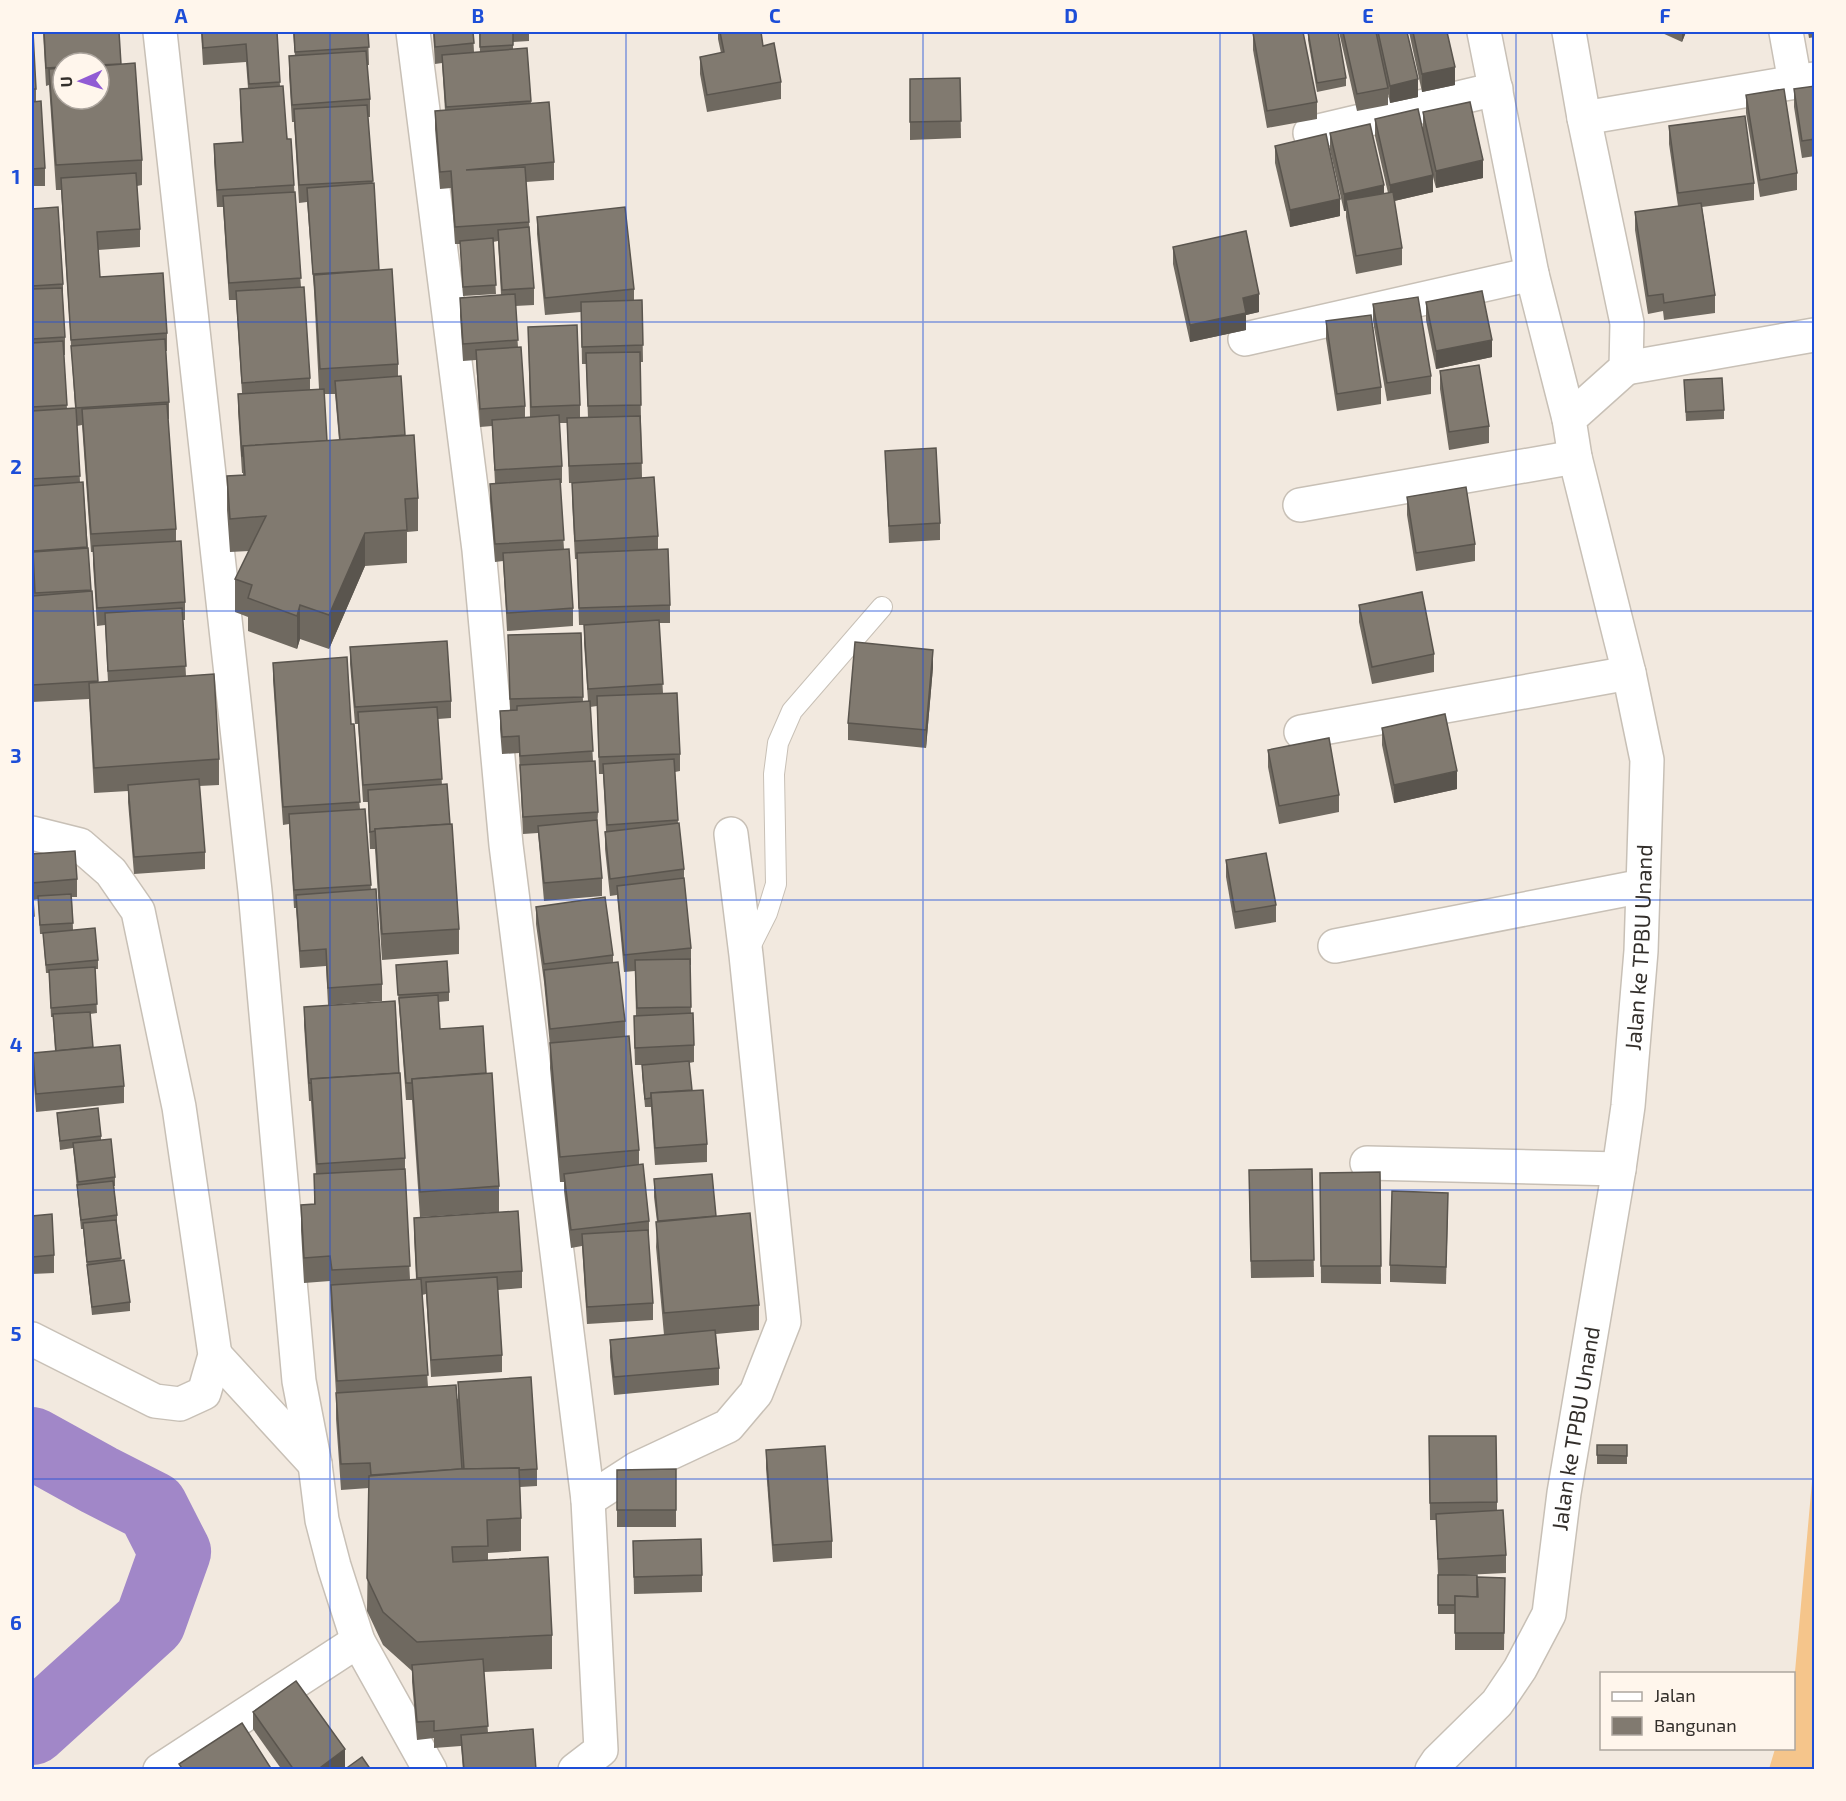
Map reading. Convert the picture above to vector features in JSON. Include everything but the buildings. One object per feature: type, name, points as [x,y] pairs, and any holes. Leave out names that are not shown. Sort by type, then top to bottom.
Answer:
[{"type":"street","points":[[160,32],[255,891],[299,1381],[315,1464],[322,1520],[358,1641],[430,1770]]},
{"type":"street","points":[[413,32],[479,550],[506,845],[588,1500],[610,1760],[576,1770]]},
{"type":"street","name":"Jalan ke TPBU Unand","points":[[1432,1770],[1438,1761],[1497,1703],[1520,1669],[1549,1614],[1564,1493],[1628,1106],[1641,951],[1647,760],[1629,673],[1575,457],[1569,419],[1532,274],[1484,32]]},
{"type":"street","points":[[1569,32],[1584,118],[1627,323],[1626,368]]},
{"type":"street","points":[[1584,118],[1805,80],[1786,32]]},
{"type":"street","points":[[1310,133],[1496,89]]},
{"type":"street","points":[[1245,339],[1532,274]]},
{"type":"street","points":[[1569,419],[1626,368],[1815,335]]},
{"type":"street","points":[[1300,505],[1575,457]]},
{"type":"street","points":[[1301,732],[1629,673]]},
{"type":"street","points":[[32,833],[80,845],[111,872],[138,911],[179,1107],[215,1355],[204,1393],[180,1404],[155,1401],[32,1340]]},
{"type":"street","points":[[588,1500],[636,1469],[728,1426],[756,1393],[784,1322],[746,955],[731,834]]},
{"type":"street","points":[[1335,946],[1643,886]]},
{"type":"street","points":[[1367,1163],[1619,1169]]},
{"type":"street","points":[[215,1355],[315,1464]]},
{"type":"street","points":[[160,1770],[358,1641]]},
{"type":"lane","points":[[746,955],[767,913],[776,884],[774,774],[778,743],[792,711],[882,607]]},
{"type":"shaded area","points":[[1814,1459],[1814,1769],[1769,1769],[1775,1750],[1795,1750],[1795,1672]]},
{"type":"waterway","points":[[32,1443],[152,1507],[175,1552],[150,1622],[32,1729]]}]
